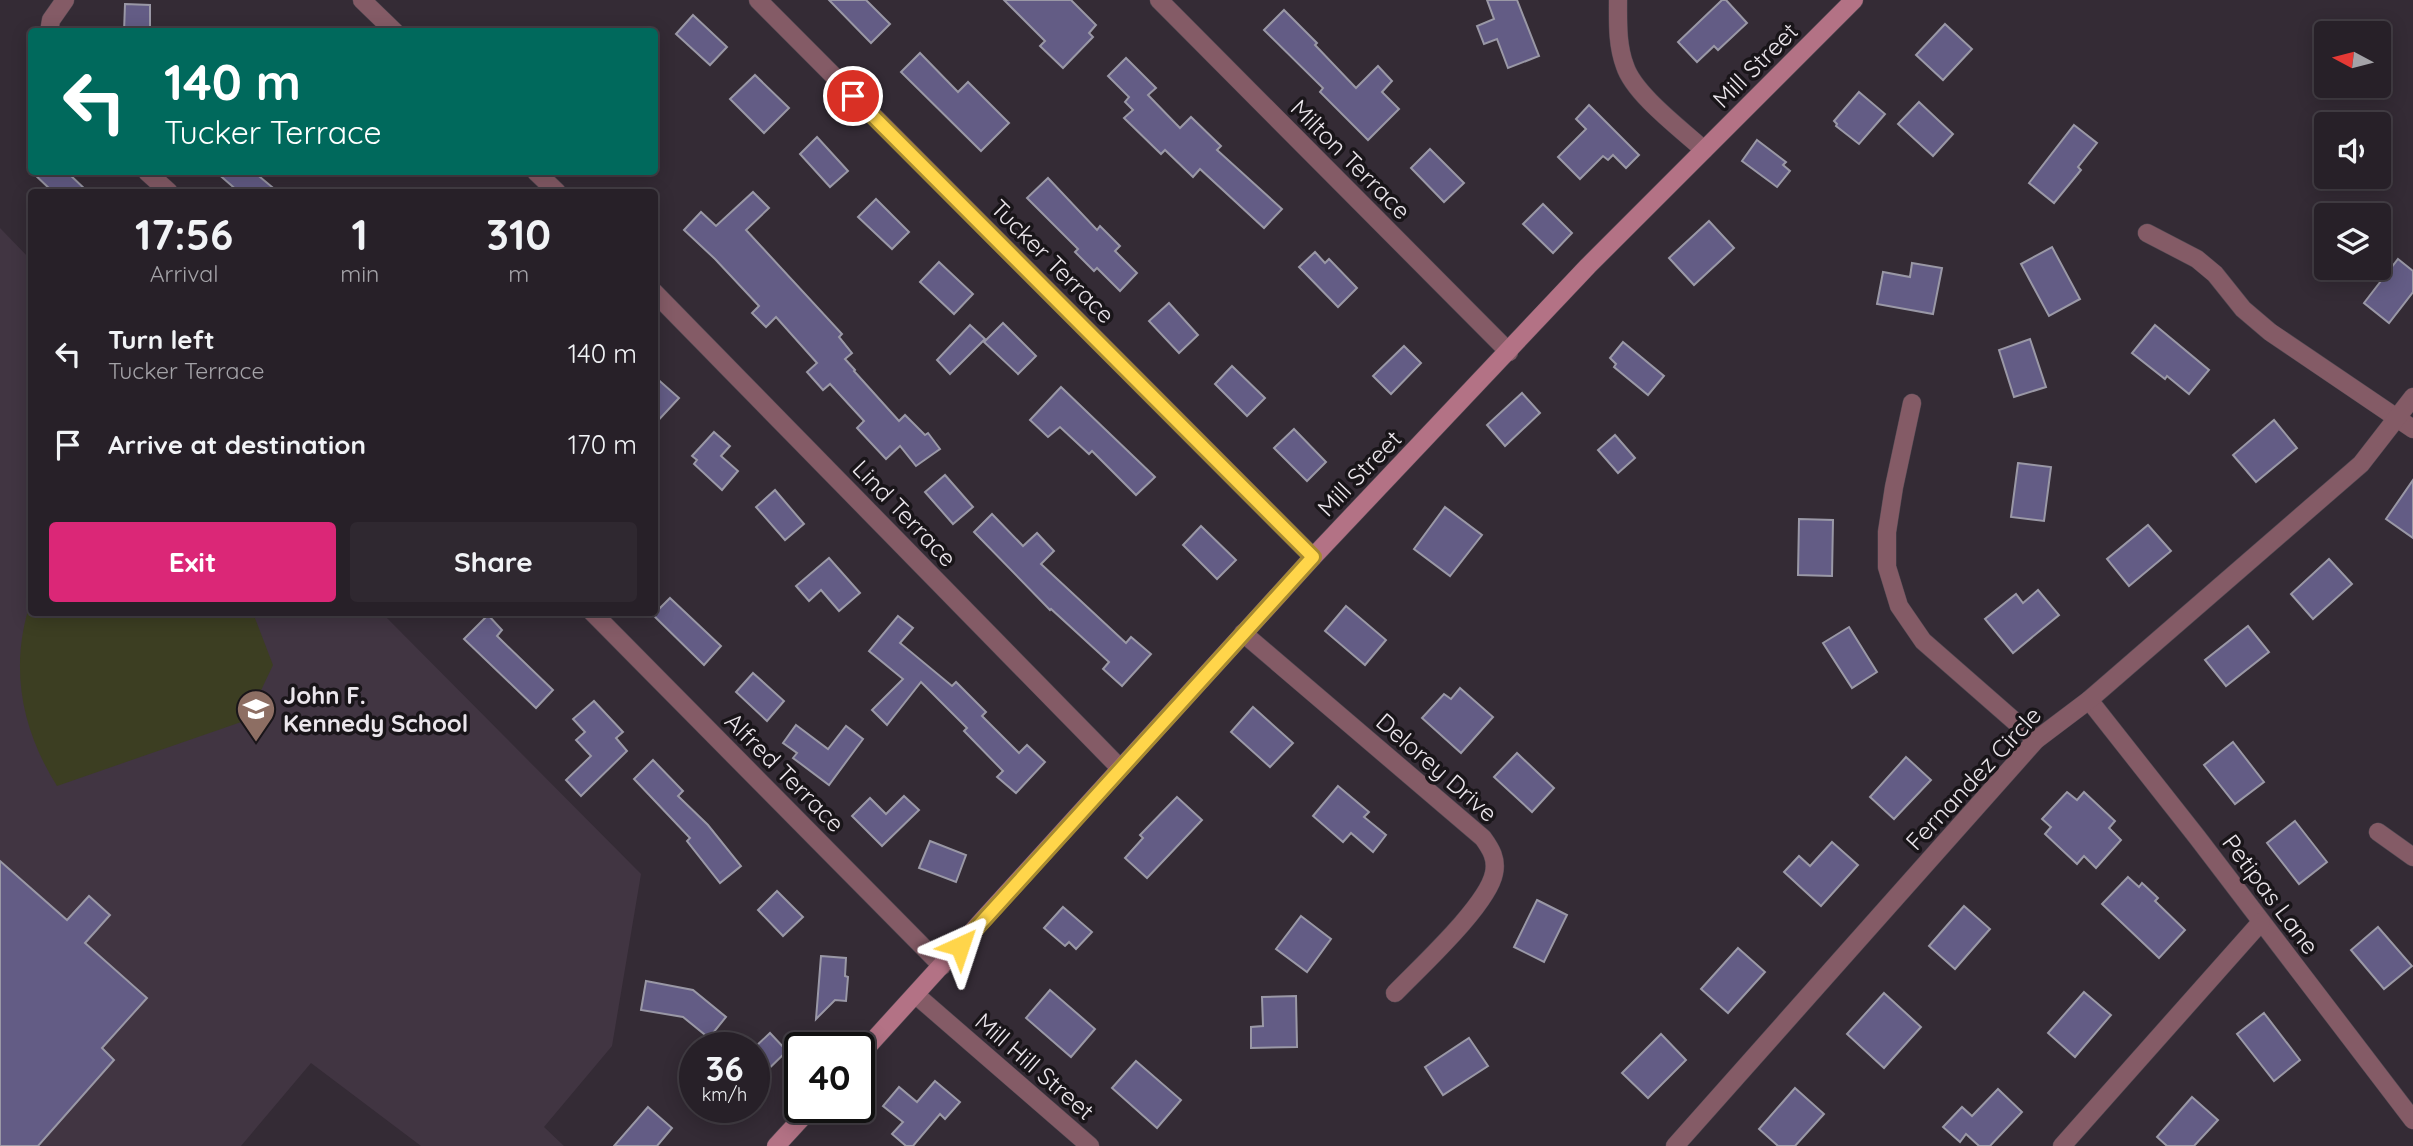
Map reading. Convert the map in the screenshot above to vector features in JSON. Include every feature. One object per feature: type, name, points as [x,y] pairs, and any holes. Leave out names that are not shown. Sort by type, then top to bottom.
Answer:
[{"type":"street","points":[[50,28],[51,20],[65,0]]},
{"type":"street","points":[[362,0],[391,28]]},
{"type":"street","name":"Tucker Terrace","points":[[758,0],[1313,557]]},
{"type":"street","name":"Milton Terrace","points":[[1159,0],[1509,352]]},
{"type":"street","points":[[1618,0],[1618,31],[1625,66],[1634,85],[1704,150]]},
{"type":"street","name":"Mill Street","points":[[875,1039],[1313,557],[1588,266],[1854,0]]},
{"type":"street","points":[[150,175],[166,189]]},
{"type":"street","points":[[539,175],[554,189]]},
{"type":"street","points":[[2147,233],[2197,259],[2216,274],[2243,309],[2270,332],[2406,424]]},
{"type":"street","name":"Lind Terrace","points":[[658,296],[1121,768]]},
{"type":"street","name":"Fernandez Circle","points":[[1675,1146],[2036,740],[2089,700],[2406,424],[2413,397]]},
{"type":"street","points":[[1912,403],[1887,531],[1887,567],[1899,606],[1923,641],[2036,740]]},
{"type":"street","name":"Alfred Terrace","points":[[596,616],[943,965]]},
{"type":"street","name":"Delorey Drive","points":[[1243,633],[1483,838],[1491,848],[1495,872],[1483,898],[1395,993]]},
{"type":"street","name":"Petipas Lane","points":[[2089,700],[2413,1120]]},
{"type":"street","points":[[2378,832],[2413,857]]},
{"type":"street","points":[[2062,1146],[2261,922]]},
{"type":"street","name":"Mill Hill Street","points":[[916,995],[1090,1146]]},
{"type":"street","points":[[776,1146],[797,1123]]},
{"type":"shaded area","name":"John F. Kennedy School","points":[[0,228],[28,257],[28,616],[385,616],[641,874],[612,1046],[544,1127],[564,1146],[421,1146],[311,1063],[241,1146],[0,1146]]},
{"type":"green space","points":[[28,611],[28,616],[254,616],[273,665],[247,720],[57,786],[35,742],[22,696],[20,673],[24,625]]},
{"type":"building","points":[[829,0],[866,0],[890,24],[871,43]]},
{"type":"building","points":[[1004,0],[1071,0],[1096,25],[1089,33],[1093,37],[1063,68],[1040,46],[1045,41]]},
{"type":"building","points":[[1487,0],[1517,0],[1539,56],[1508,68],[1497,39],[1484,44],[1477,26],[1494,19]]},
{"type":"building","points":[[1722,0],[1726,0],[1747,23],[1718,50],[1714,46],[1697,62],[1678,42]]},
{"type":"building","points":[[125,4],[150,5],[150,28],[124,28]]},
{"type":"building","points":[[1284,10],[1356,88],[1378,66],[1392,81],[1382,92],[1399,109],[1368,140],[1320,92],[1323,88],[1264,30]]},
{"type":"building","points":[[693,15],[727,47],[710,65],[676,34]]},
{"type":"building","points":[[1945,24],[1972,49],[1943,80],[1916,55]]},
{"type":"building","points":[[920,53],[958,92],[968,82],[1009,123],[981,151],[901,72]]},
{"type":"building","points":[[1126,58],[1156,88],[1148,95],[1180,128],[1191,117],[1221,146],[1217,150],[1282,209],[1264,228],[1200,169],[1193,177],[1165,150],[1161,154],[1124,118],[1133,110],[1125,102],[1129,97],[1108,76]]},
{"type":"building","points":[[755,75],[789,108],[764,133],[730,99]]},
{"type":"building","points":[[1859,92],[1885,114],[1859,144],[1836,126],[1834,121]]},
{"type":"building","points":[[1919,102],[1953,134],[1933,156],[1898,124]]},
{"type":"building","points":[[1589,105],[1639,155],[1626,168],[1613,155],[1608,160],[1603,156],[1580,179],[1558,157],[1586,129],[1576,119]]},
{"type":"building","points":[[2074,125],[2097,143],[2078,167],[2081,170],[2054,203],[2029,183]]},
{"type":"building","points":[[817,137],[848,171],[830,187],[800,154]]},
{"type":"building","points":[[1757,140],[1786,162],[1783,165],[1790,171],[1777,187],[1742,161]]},
{"type":"building","points":[[1430,149],[1464,183],[1444,202],[1411,168]]},
{"type":"building","points":[[35,175],[70,175],[85,189],[50,189]]},
{"type":"building","points":[[219,175],[258,175],[274,189],[236,189]]},
{"type":"building","points":[[1048,178],[1097,230],[1100,226],[1120,246],[1115,251],[1137,273],[1120,291],[1097,268],[1094,271],[1075,252],[1078,249],[1027,198]]},
{"type":"building","points":[[753,192],[769,208],[746,230],[842,334],[839,337],[852,353],[845,359],[854,371],[899,421],[905,415],[925,435],[928,433],[940,449],[916,466],[900,446],[886,459],[857,428],[864,421],[830,384],[823,390],[807,372],[817,363],[776,317],[766,327],[752,313],[759,306],[684,230],[701,212],[716,226]]},
{"type":"building","points":[[876,199],[909,232],[892,249],[858,217]]},
{"type":"building","points":[[1543,204],[1572,233],[1553,253],[1523,224]]},
{"type":"building","points":[[1709,221],[1734,248],[1694,285],[1669,258]]},
{"type":"building","points":[[2052,247],[2080,299],[2049,316],[2021,264]]},
{"type":"building","points":[[1315,252],[1325,263],[1329,259],[1357,288],[1338,307],[1299,267]]},
{"type":"building","points":[[2398,259],[2413,271],[2413,292],[2389,323],[2364,303],[2382,280],[2391,280],[2391,268]]},
{"type":"building","points":[[939,262],[973,294],[954,314],[920,282]]},
{"type":"building","points":[[1912,263],[1942,268],[1933,314],[1877,304],[1883,272],[1910,277]]},
{"type":"building","points":[[1169,303],[1198,335],[1179,353],[1149,321]]},
{"type":"building","points":[[1003,323],[1036,356],[1018,374],[984,342]]},
{"type":"building","points":[[970,325],[985,339],[950,374],[937,360]]},
{"type":"building","points":[[2155,325],[2209,370],[2189,394],[2132,353]]},
{"type":"building","points":[[2030,339],[2046,387],[2014,397],[1999,350]]},
{"type":"building","points":[[1623,342],[1664,376],[1648,395],[1614,367],[1616,364],[1610,358]]},
{"type":"building","points":[[1404,346],[1421,363],[1391,394],[1373,376]]},
{"type":"building","points":[[1232,366],[1265,398],[1247,416],[1215,384]]},
{"type":"building","points":[[658,380],[679,398],[658,421]]},
{"type":"building","points":[[1061,387],[1155,477],[1136,495],[1092,451],[1089,454],[1060,427],[1048,437],[1030,420]]},
{"type":"building","points":[[1522,393],[1540,413],[1505,446],[1487,425]]},
{"type":"building","points":[[2274,420],[2297,448],[2256,482],[2233,455]]},
{"type":"building","points":[[1294,429],[1326,462],[1307,481],[1274,448]]},
{"type":"building","points":[[714,432],[730,446],[721,456],[738,471],[722,490],[694,464],[697,460],[692,456]]},
{"type":"building","points":[[1615,435],[1635,458],[1618,473],[1598,450]]},
{"type":"building","points":[[2018,463],[2051,467],[2044,521],[2011,517]]},
{"type":"building","points":[[945,475],[973,507],[953,524],[925,492]]},
{"type":"building","points":[[2413,480],[2413,538],[2386,519]]},
{"type":"building","points":[[775,490],[804,524],[785,540],[756,507]]},
{"type":"building","points":[[1445,507],[1482,535],[1450,576],[1414,549]]},
{"type":"building","points":[[992,514],[1023,546],[1037,533],[1054,551],[1041,564],[1126,643],[1131,637],[1151,654],[1122,686],[1103,669],[1109,662],[1050,610],[974,532]]},
{"type":"building","points":[[1799,519],[1833,520],[1832,576],[1798,575]]},
{"type":"building","points":[[2148,525],[2171,551],[2129,586],[2107,559]]},
{"type":"building","points":[[1201,526],[1236,560],[1217,579],[1183,545]]},
{"type":"building","points":[[829,558],[860,593],[839,611],[821,590],[809,601],[796,586]]},
{"type":"building","points":[[2329,559],[2352,584],[2313,619],[2291,594]]},
{"type":"building","points":[[2038,590],[2059,615],[2013,653],[1985,619],[2016,594],[2023,603]]},
{"type":"building","points":[[670,598],[721,646],[704,665],[654,616],[658,616],[658,610]]},
{"type":"building","points":[[1346,606],[1386,640],[1365,665],[1325,631]]},
{"type":"building","points":[[489,616],[502,630],[497,636],[553,690],[536,708],[464,639]]},
{"type":"building","points":[[898,616],[913,628],[900,643],[952,686],[956,682],[986,712],[982,716],[1019,753],[1027,745],[1045,762],[1016,793],[997,777],[1003,771],[964,731],[967,728],[921,682],[887,725],[872,710],[903,679],[869,651]]},
{"type":"building","points":[[2248,626],[2269,652],[2226,686],[2205,660]]},
{"type":"building","points":[[1849,627],[1877,672],[1852,688],[1823,643]]},
{"type":"building","points":[[753,673],[784,701],[767,721],[736,692]]},
{"type":"building","points":[[1460,688],[1493,717],[1461,753],[1422,718],[1444,694],[1451,699]]},
{"type":"building","points":[[594,701],[623,732],[616,738],[627,751],[581,796],[566,780],[591,756],[576,740],[585,732],[573,719]]},
{"type":"building","points":[[1253,707],[1293,743],[1270,767],[1231,732]]},
{"type":"building","points":[[796,725],[828,749],[846,726],[863,739],[829,785],[793,758],[797,753],[783,743]]},
{"type":"building","points":[[2233,742],[2264,782],[2235,804],[2204,765]]},
{"type":"building","points":[[1517,753],[1554,788],[1532,812],[1494,777]]},
{"type":"building","points":[[1906,757],[1931,780],[1894,819],[1870,797]]},
{"type":"building","points":[[653,760],[683,791],[678,796],[708,825],[741,866],[720,883],[687,841],[690,838],[634,779]]},
{"type":"building","points":[[1338,786],[1369,812],[1364,817],[1386,835],[1373,852],[1351,833],[1343,842],[1313,816]]},
{"type":"building","points":[[2067,792],[2077,800],[2084,792],[2115,821],[2109,828],[2121,840],[2096,868],[2084,856],[2077,864],[2045,834],[2051,827],[2042,819]]},
{"type":"building","points":[[904,796],[919,810],[882,846],[852,816],[870,798],[886,814]]},
{"type":"building","points":[[1177,797],[1202,820],[1147,878],[1125,858],[1143,838],[1140,835]]},
{"type":"building","points":[[2295,821],[2327,862],[2299,884],[2267,843]]},
{"type":"building","points":[[930,841],[966,855],[956,882],[919,868]]},
{"type":"building","points":[[1832,842],[1858,865],[1821,906],[1784,872],[1799,856],[1810,866]]},
{"type":"building","points":[[0,861],[67,920],[89,896],[110,915],[85,943],[147,998],[102,1048],[114,1060],[38,1146],[0,1146]]},
{"type":"building","points":[[2128,877],[2139,887],[2142,883],[2158,898],[2155,901],[2185,930],[2159,958],[2102,904]]},
{"type":"building","points":[[777,891],[803,917],[783,936],[758,910]]},
{"type":"building","points":[[1537,900],[1567,915],[1544,962],[1514,947]]},
{"type":"building","points":[[1964,906],[1990,929],[1955,969],[1929,946]]},
{"type":"building","points":[[1063,907],[1092,932],[1076,949],[1069,942],[1065,946],[1044,928]]},
{"type":"building","points":[[1301,916],[1331,939],[1307,972],[1276,949]]},
{"type":"building","points":[[2378,927],[2412,966],[2384,989],[2351,950]]},
{"type":"building","points":[[1738,948],[1765,972],[1728,1013],[1701,989]]},
{"type":"building","points":[[821,956],[846,958],[845,976],[848,977],[846,1001],[835,1000],[816,1019]]},
{"type":"building","points":[[646,981],[693,990],[726,1017],[714,1032],[702,1032],[683,1017],[641,1010]]},
{"type":"building","points":[[1050,990],[1095,1029],[1071,1057],[1026,1018]]},
{"type":"building","points":[[2084,992],[2111,1015],[2075,1057],[2048,1033]]},
{"type":"building","points":[[1884,993],[1921,1027],[1884,1068],[1847,1034]]},
{"type":"building","points":[[1296,996],[1297,1047],[1251,1048],[1251,1027],[1263,1026],[1262,997]]},
{"type":"building","points":[[2264,1013],[2300,1060],[2274,1081],[2237,1034]]},
{"type":"building","points":[[770,1033],[784,1048],[784,1054],[770,1067]]},
{"type":"building","points":[[1661,1034],[1686,1060],[1648,1098],[1622,1073]]},
{"type":"building","points":[[1469,1038],[1488,1066],[1443,1095],[1425,1067]]},
{"type":"building","points":[[1136,1061],[1181,1100],[1157,1128],[1112,1088]]},
{"type":"building","points":[[935,1081],[960,1102],[945,1119],[940,1114],[913,1146],[906,1146],[892,1134],[903,1122],[883,1106],[899,1087],[917,1102]]},
{"type":"building","points":[[1795,1088],[1824,1114],[1795,1146],[1778,1146],[1759,1129]]},
{"type":"building","points":[[1998,1089],[2022,1112],[1990,1146],[1979,1146],[1966,1134],[1960,1142],[1943,1127],[1962,1107],[1972,1116]]},
{"type":"building","points":[[2192,1097],[2218,1120],[2194,1146],[2167,1146],[2157,1137]]},
{"type":"building","points":[[648,1107],[672,1128],[657,1146],[614,1146]]},
{"type":"place","name":"John F. Kennedy School","points":[[256,743]]},
{"type":"route","points":[[853,96],[1313,557],[960,946]]}]
